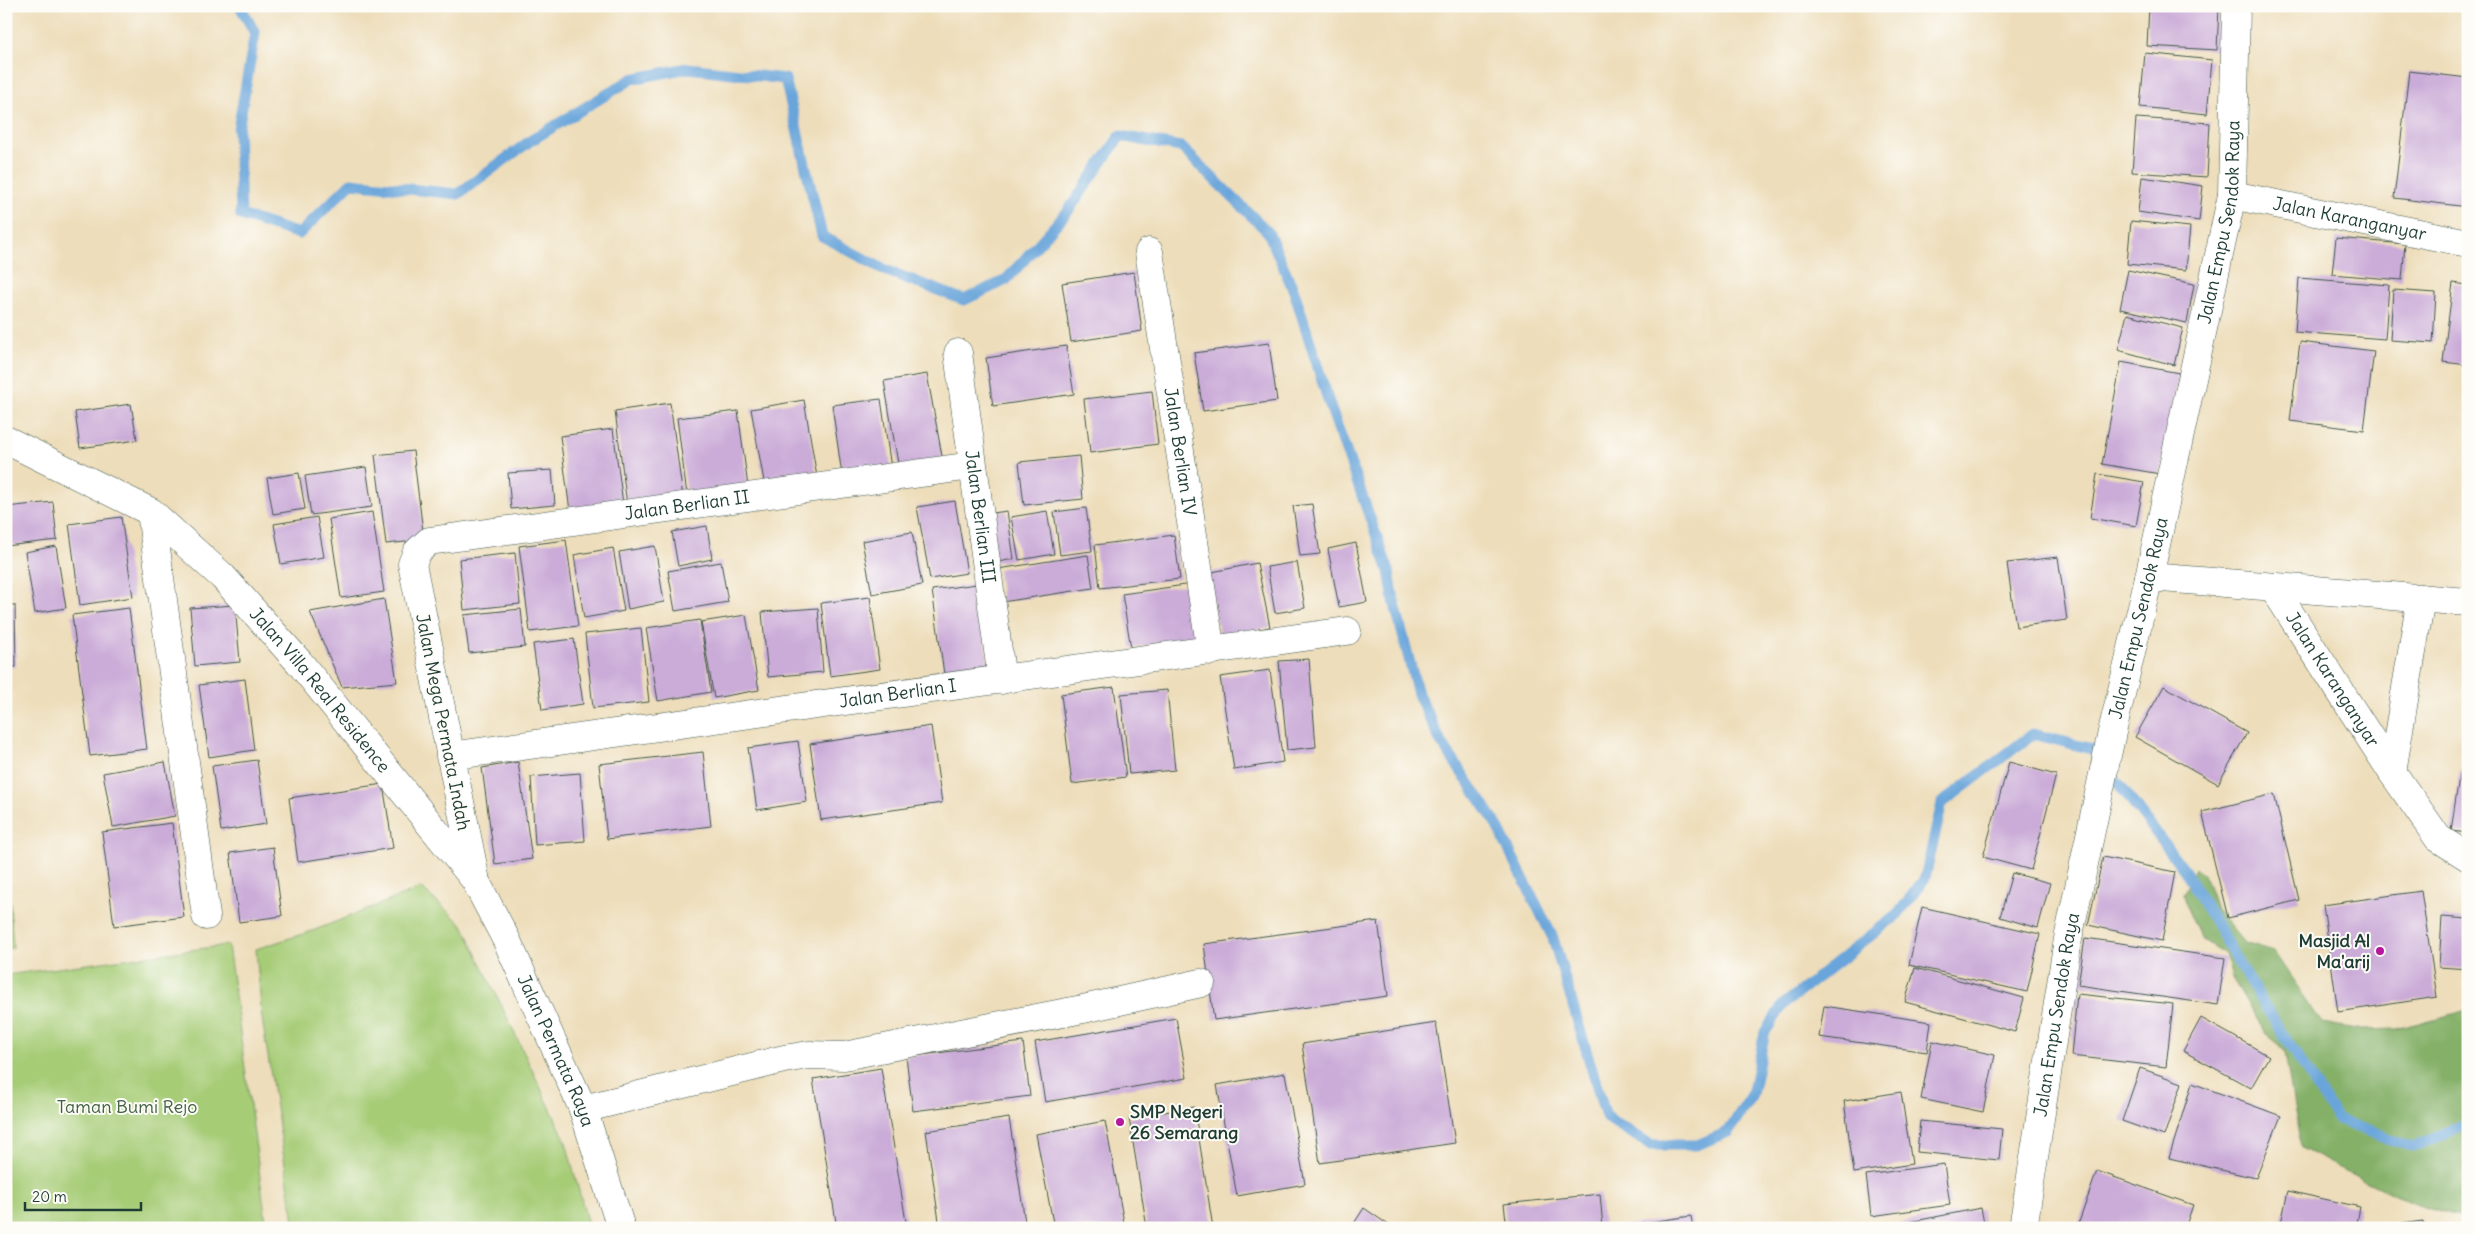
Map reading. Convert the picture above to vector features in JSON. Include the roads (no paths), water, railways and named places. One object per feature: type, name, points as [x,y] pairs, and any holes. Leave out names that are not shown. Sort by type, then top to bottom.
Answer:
[{"type":"street","name":"Jalan Empu Sendok Raya","points":[[2027,1227],[2068,939],[2092,821],[2149,577],[2232,195],[2236,6]]},
{"type":"street","name":"Jalan Karanganyar","points":[[2232,195],[2468,243]]},
{"type":"street","name":"Jalan Berlian IV","points":[[1149,252],[1211,651]]},
{"type":"street","name":"Jalan Berlian III","points":[[958,353],[1002,680]]},
{"type":"street","name":"Jalan Villa Real Residence","points":[[6,440],[151,512],[223,577],[299,662],[476,880]]},
{"type":"street","name":"Jalan Berlian II","points":[[412,564],[417,552],[429,541],[439,538],[972,466]]},
{"type":"street","points":[[151,512],[206,916]]},
{"type":"street","name":"Jalan Mega Permata Indah","points":[[412,564],[476,880]]},
{"type":"street","name":"Jalan Karanganyar","points":[[2149,577],[2468,602]]},
{"type":"street","name":"Jalan Karanganyar","points":[[2273,586],[2392,772],[2438,838],[2468,857]]},
{"type":"street","name":"Jalan Karanganyar","points":[[2392,772],[2421,598]]},
{"type":"street","name":"Jalan Berlian I","points":[[450,756],[1346,631]]},
{"type":"street","name":"Jalan Permata Raya","points":[[476,880],[507,941],[583,1109],[621,1228]]},
{"type":"street","points":[[583,1109],[784,1059],[809,1055],[844,1056],[1083,1009],[1201,983]]},
{"type":"waterway","points":[[240,6],[255,33],[238,130],[241,215],[299,234],[351,183],[458,194],[530,141],[632,79],[688,68],[785,79],[822,236],[885,270],[964,300],[1006,280],[1068,211],[1120,136],[1181,147],[1268,232],[1294,291],[1330,406],[1389,571],[1394,601],[1418,694],[1441,742],[1494,820],[1553,938],[1606,1117],[1651,1145],[1697,1145],[1728,1132],[1752,1095],[1765,1032],[1783,1005],[1898,914],[1925,878],[1942,803],[2033,734],[2092,749],[2185,871],[2249,981],[2338,1120],[2413,1147],[2468,1124]]},
{"type":"place","name":"Masjid Al Ma'arij","points":[[2380,951]]},
{"type":"place","name":"SMP Negeri 26 Semarang","points":[[1120,1122]]},
{"type":"park label","name":"Taman Bumi Rejo","points":[[127,1107]]}]
